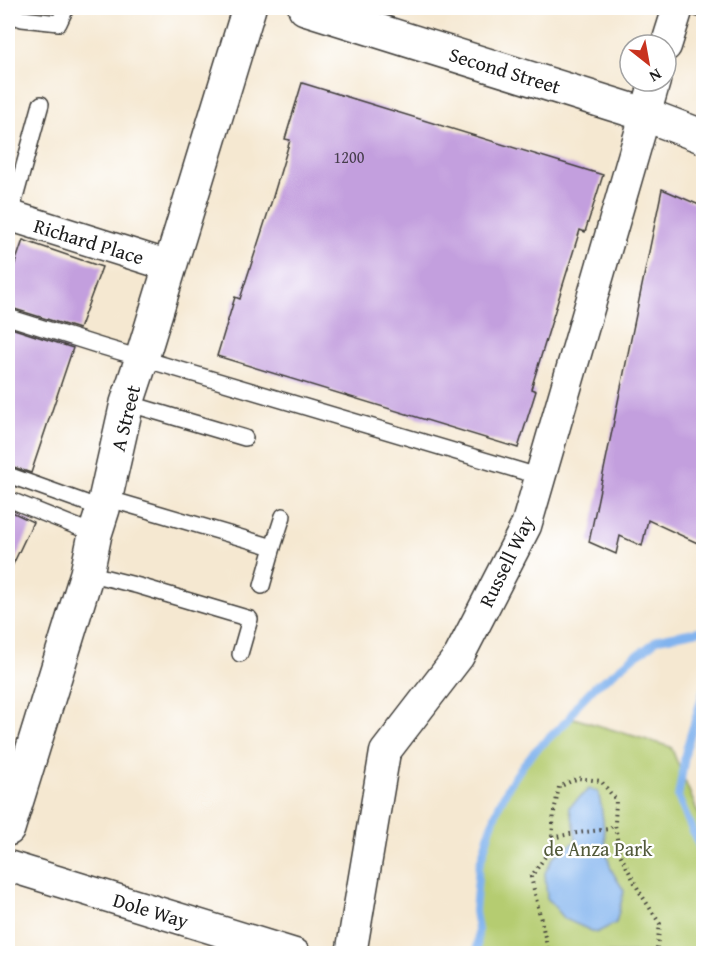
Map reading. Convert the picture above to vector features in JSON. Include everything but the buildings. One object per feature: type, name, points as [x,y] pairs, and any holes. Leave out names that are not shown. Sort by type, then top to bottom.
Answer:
[{"type":"main road","name":"A Street","points":[[10,809],[87,573],[128,403],[249,8]]},
{"type":"main road","name":"Second Street","points":[[304,8],[644,114],[704,136]]},
{"type":"street","points":[[670,33],[678,8]]},
{"type":"street","name":"Russell Way","points":[[351,954],[386,752],[459,656],[526,526],[651,93]]},
{"type":"street","name":"Richard Place","points":[[9,216],[170,266]]},
{"type":"street","name":"Dole Way","points":[[8,866],[295,954]]},
{"type":"lane","points":[[8,14],[22,19],[59,23],[66,8]]},
{"type":"lane","points":[[696,8],[704,10]]},
{"type":"lane","points":[[9,216],[41,104]]},
{"type":"lane","points":[[8,317],[541,477]]},
{"type":"lane","points":[[128,403],[245,438]]},
{"type":"lane","points":[[8,475],[101,514]]},
{"type":"lane","points":[[8,499],[101,514],[273,547]]},
{"type":"lane","points":[[262,586],[283,516]]},
{"type":"lane","points":[[87,573],[250,619],[240,654]]},
{"type":"path","points":[[549,954],[531,877],[549,851],[559,788],[578,778],[601,781],[616,800],[615,824],[619,852],[639,891],[660,924],[656,954]]},
{"type":"path","points":[[552,838],[609,829],[615,824]]},
{"type":"green space","name":"de Anza Park","points":[[570,717],[671,747],[703,825],[703,953],[477,953],[478,930],[473,910],[479,866],[490,830],[509,786],[534,752]]},
{"type":"water","points":[[589,789],[598,792],[610,866],[624,891],[616,923],[596,933],[565,919],[547,898],[545,873],[554,856],[576,841],[569,807]]},
{"type":"waterway","points":[[477,954],[478,930],[475,911],[479,867],[500,803],[523,765],[568,720],[577,705],[596,685],[633,657],[658,639],[704,630]]},
{"type":"waterway","points":[[704,690],[686,750],[678,797],[699,846],[704,851]]}]
